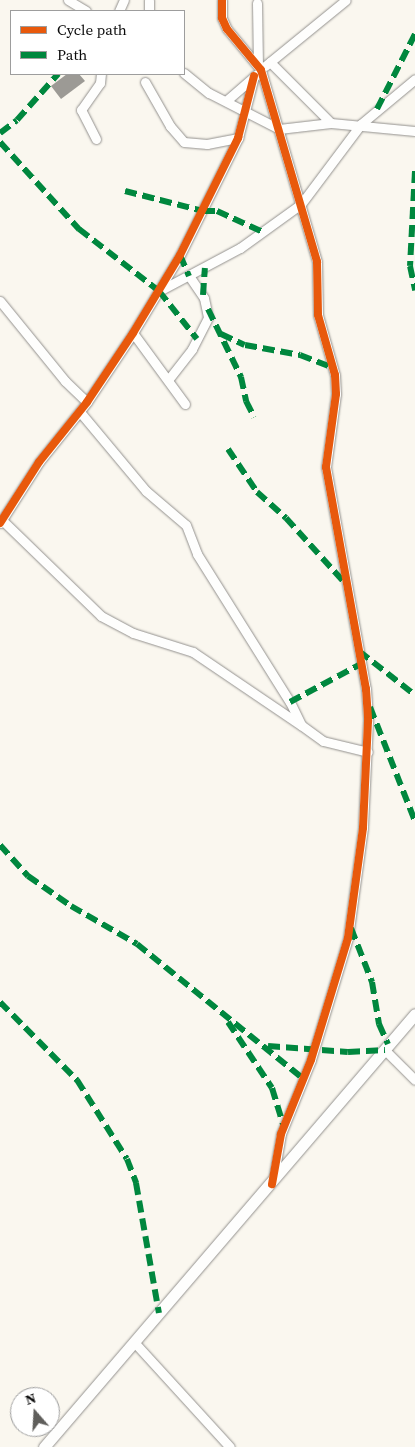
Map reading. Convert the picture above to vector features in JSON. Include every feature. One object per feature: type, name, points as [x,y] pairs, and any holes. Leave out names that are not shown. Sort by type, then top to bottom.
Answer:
[{"type":"street","points":[[68,0],[84,10]]},
{"type":"street","points":[[222,0],[222,18],[227,29],[258,71],[279,130],[317,262],[318,315],[335,375],[336,394],[326,467],[366,689],[368,752],[363,828],[348,938],[311,1060],[281,1134],[272,1184]]},
{"type":"street","points":[[226,101],[258,71],[346,0]]},
{"type":"street","points":[[257,3],[258,71],[247,114],[238,138],[180,255],[134,333],[80,412],[39,462],[1,518],[101,616],[133,633],[193,652],[323,741],[368,752]]},
{"type":"street","points":[[270,62],[331,123]]},
{"type":"street","points":[[185,74],[209,94],[226,101],[279,130],[331,123],[361,124],[415,131]]},
{"type":"street","points":[[96,139],[81,110],[100,83],[101,75]]},
{"type":"street","points":[[159,291],[240,248],[300,204],[361,124],[415,79]]},
{"type":"street","points":[[145,82],[173,130],[184,142],[207,144],[238,138]]},
{"type":"street","points":[[168,380],[192,349],[208,317],[204,298],[189,276]]},
{"type":"street","points":[[2,305],[65,381],[87,402]]},
{"type":"street","points":[[134,333],[185,404]]},
{"type":"street","points":[[80,412],[146,491],[186,524],[197,554],[290,702],[301,725]]},
{"type":"street","points":[[44,1447],[272,1184],[415,1014]]},
{"type":"street","points":[[385,1050],[415,1080]]},
{"type":"street","points":[[134,1342],[230,1447]]},
{"type":"building","points":[[66,75],[80,75],[85,81],[61,99],[51,86]]},
{"type":"marked path","points":[[377,109],[415,34]]},
{"type":"marked path","points":[[0,133],[17,120],[57,75]]},
{"type":"marked path","points":[[0,142],[79,229],[159,291],[197,339]]},
{"type":"marked path","points":[[415,171],[410,266],[415,290]]},
{"type":"marked path","points":[[125,191],[203,211],[217,211],[263,232]]},
{"type":"marked path","points":[[180,255],[189,276]]},
{"type":"marked path","points":[[203,295],[205,268]]},
{"type":"marked path","points":[[208,309],[241,377],[246,401],[254,417]]},
{"type":"marked path","points":[[221,334],[245,345],[300,355],[332,367]]},
{"type":"marked path","points":[[228,449],[257,492],[286,518],[344,582]]},
{"type":"marked path","points":[[359,651],[415,695]]},
{"type":"marked path","points":[[290,702],[361,664]]},
{"type":"marked path","points":[[370,707],[415,821]]},
{"type":"marked path","points":[[0,845],[28,876],[71,906],[137,944],[304,1079]]},
{"type":"marked path","points":[[351,928],[372,982],[379,1024],[388,1044]]},
{"type":"marked path","points":[[0,1002],[77,1080],[127,1159],[136,1183],[159,1313]]},
{"type":"marked path","points":[[228,1022],[272,1088],[283,1124]]},
{"type":"marked path","points":[[268,1046],[348,1052],[385,1050]]},
{"type":"cycle path","points":[[222,0],[222,18],[227,29],[261,70],[317,262],[318,315],[335,375],[336,394],[326,467],[366,689],[368,721],[363,828],[348,938],[311,1060],[281,1134],[272,1184]]},
{"type":"cycle path","points":[[0,523],[39,462],[87,402],[133,333],[180,255],[238,138],[254,76]]}]
